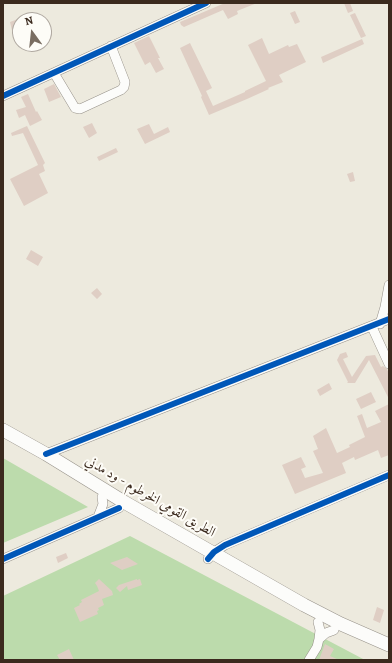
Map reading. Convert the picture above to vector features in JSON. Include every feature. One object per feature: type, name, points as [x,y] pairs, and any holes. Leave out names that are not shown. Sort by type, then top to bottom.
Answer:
[{"type":"highway","name":"الطريق القومي الخرطوم - ود مدني","points":[[3,430],[46,454],[293,608],[334,630],[389,655]]},
{"type":"highway","name":"الطريق القومي الخرطوم - ود مدني","points":[[3,440],[119,508],[304,605],[389,645]]},
{"type":"street","points":[[3,96],[206,3]]},
{"type":"street","points":[[54,73],[75,108],[80,109],[124,87],[125,82],[111,46]]},
{"type":"street","points":[[389,285],[385,306],[376,325],[389,364]]},
{"type":"street","points":[[46,454],[389,319]]},
{"type":"street","points":[[211,556],[225,545],[389,475]]},
{"type":"street","points":[[98,517],[103,504],[102,497]]},
{"type":"street","points":[[3,559],[119,508]]},
{"type":"street","points":[[309,660],[317,647],[319,639],[320,630],[318,622]]},
{"type":"street","points":[[319,639],[326,633],[334,630]]},
{"type":"green space","points":[[3,458],[88,507],[3,543]]},
{"type":"green space","points":[[130,536],[365,660],[3,660],[3,596]]},
{"type":"building","points":[[225,3],[257,3],[237,11],[238,14],[228,19],[223,10],[184,27],[181,25],[180,22]]},
{"type":"building","points":[[344,3],[350,3],[353,11],[348,13]]},
{"type":"building","points":[[295,11],[300,22],[295,24],[290,13]]},
{"type":"building","points":[[355,13],[366,36],[361,38],[350,15]]},
{"type":"building","points":[[149,36],[164,69],[156,73],[150,62],[145,65],[134,43]]},
{"type":"building","points":[[262,38],[269,54],[288,45],[289,47],[297,44],[306,62],[279,75],[283,82],[209,115],[180,48],[190,43],[212,88],[206,91],[213,106],[266,81],[248,45]]},
{"type":"building","points":[[362,39],[364,44],[323,63],[321,57]]},
{"type":"building","points":[[54,84],[61,97],[49,102],[44,89]]},
{"type":"building","points":[[28,94],[36,112],[37,111],[42,120],[30,126],[25,115],[19,118],[16,110],[26,107],[21,97]]},
{"type":"building","points":[[92,123],[97,133],[89,138],[83,127]]},
{"type":"building","points":[[149,124],[154,134],[168,127],[170,132],[145,144],[137,129]]},
{"type":"building","points":[[27,126],[45,163],[43,165],[45,171],[39,174],[48,193],[24,206],[10,179],[38,165],[23,133],[12,136],[11,133]]},
{"type":"building","points":[[116,148],[118,152],[99,161],[97,157]]},
{"type":"building","points":[[353,172],[355,181],[350,182],[347,174]]},
{"type":"building","points":[[31,250],[43,257],[38,266],[26,259]]},
{"type":"building","points":[[97,288],[102,294],[97,299],[91,293]]},
{"type":"building","points":[[346,352],[348,357],[343,359],[352,377],[366,356],[375,355],[381,367],[383,366],[387,369],[389,374],[389,399],[369,360],[355,383],[347,383],[348,382],[337,360],[340,354]]},
{"type":"building","points":[[329,383],[332,389],[320,396],[317,390]]},
{"type":"building","points":[[371,392],[376,402],[361,409],[356,399]]},
{"type":"building","points":[[389,404],[389,455],[381,458],[378,450],[355,460],[354,457],[342,463],[346,473],[295,494],[282,465],[301,457],[306,467],[301,469],[305,478],[323,473],[313,451],[318,449],[313,436],[326,428],[337,453],[350,447],[349,445],[365,437],[357,416],[362,414],[367,428],[381,422],[375,411]]},
{"type":"building","points":[[66,553],[68,558],[58,563],[56,557]]},
{"type":"building","points":[[127,557],[138,564],[122,570],[110,563]]},
{"type":"building","points":[[99,579],[112,591],[113,595],[102,599],[104,605],[98,608],[98,614],[80,622],[74,608],[80,605],[79,604],[82,602],[81,600],[99,591],[95,583]]},
{"type":"building","points":[[140,579],[142,585],[128,590],[127,586],[120,592],[116,588],[119,585]]},
{"type":"building","points":[[377,607],[384,610],[380,623],[373,620]]},
{"type":"building","points":[[325,644],[334,649],[330,656],[339,660],[319,660]]},
{"type":"building","points":[[69,649],[74,660],[60,660],[57,655]]},
{"type":"cycle path","points":[[3,96],[206,3]]},
{"type":"cycle path","points":[[46,454],[389,319]]},
{"type":"cycle path","points":[[208,559],[214,552],[225,545],[389,475]]},
{"type":"cycle path","points":[[3,559],[119,508]]}]
